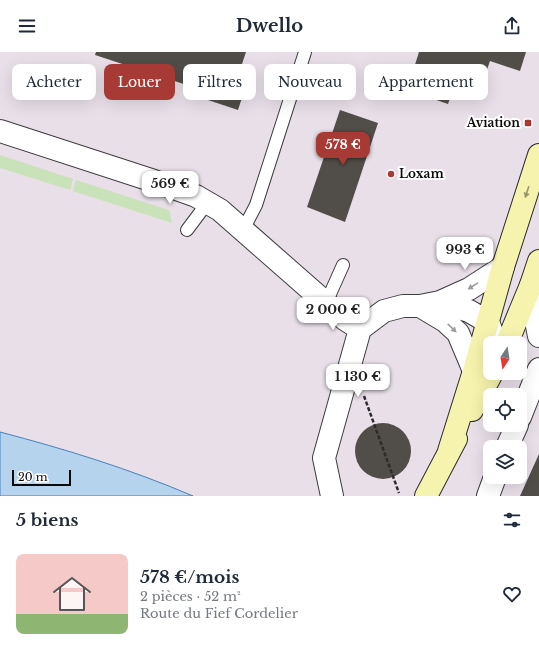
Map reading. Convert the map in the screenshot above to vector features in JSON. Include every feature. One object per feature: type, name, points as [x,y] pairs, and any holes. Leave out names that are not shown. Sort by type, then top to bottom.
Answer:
[{"type":"main road","points":[[487,336],[488,322],[503,267],[539,155]]},
{"type":"main road","points":[[510,336],[531,285],[539,261]]},
{"type":"main road","points":[[426,496],[449,451],[483,372]]},
{"type":"street","points":[[0,131],[154,181],[196,196],[208,202],[220,210],[346,320],[360,329]]},
{"type":"street","points":[[430,304],[469,289],[503,267]]},
{"type":"street","points":[[531,285],[534,312],[539,336]]},
{"type":"street","points":[[430,304],[458,333],[483,372]]},
{"type":"street","points":[[332,496],[324,458],[360,329],[384,311],[403,306],[430,304],[469,311],[488,322],[493,336]]},
{"type":"street","points":[[527,399],[539,369]]},
{"type":"street","points":[[488,496],[492,484]]},
{"type":"lane","points":[[243,230],[256,205],[305,52]]},
{"type":"lane","points":[[187,230],[208,202]]},
{"type":"lane","points":[[326,303],[343,265]]},
{"type":"path","points":[[364,395],[399,493]]},
{"type":"shaded area","points":[[0,52],[539,52],[539,496],[0,496]]},
{"type":"green space","points":[[0,155],[73,179],[70,190],[0,168]]},
{"type":"green space","points":[[76,180],[169,210],[172,223],[73,191]]},
{"type":"water","points":[[0,432],[97,460],[193,496],[0,496]]},
{"type":"building","points":[[96,52],[246,52],[242,64],[183,64],[183,84],[175,81],[175,64],[122,64],[95,55]]},
{"type":"building","points":[[419,52],[526,52],[520,71],[490,61],[488,67],[488,64],[415,64]]},
{"type":"building","points":[[208,100],[241,100],[238,110]]},
{"type":"building","points":[[436,100],[449,100],[448,104]]},
{"type":"building","points":[[340,110],[378,123],[345,222],[307,207]]},
{"type":"building","points":[[383,423],[394,425],[403,431],[409,440],[411,451],[409,462],[403,471],[394,477],[383,479],[372,477],[363,471],[357,462],[355,451],[357,440],[363,431],[372,425]]},
{"type":"building","points":[[539,454],[539,496],[520,496],[525,484],[527,484],[527,481]]},
{"type":"place","name":"Aviation","points":[[528,123]]},
{"type":"place","name":"Loxam","points":[[391,174]]}]
